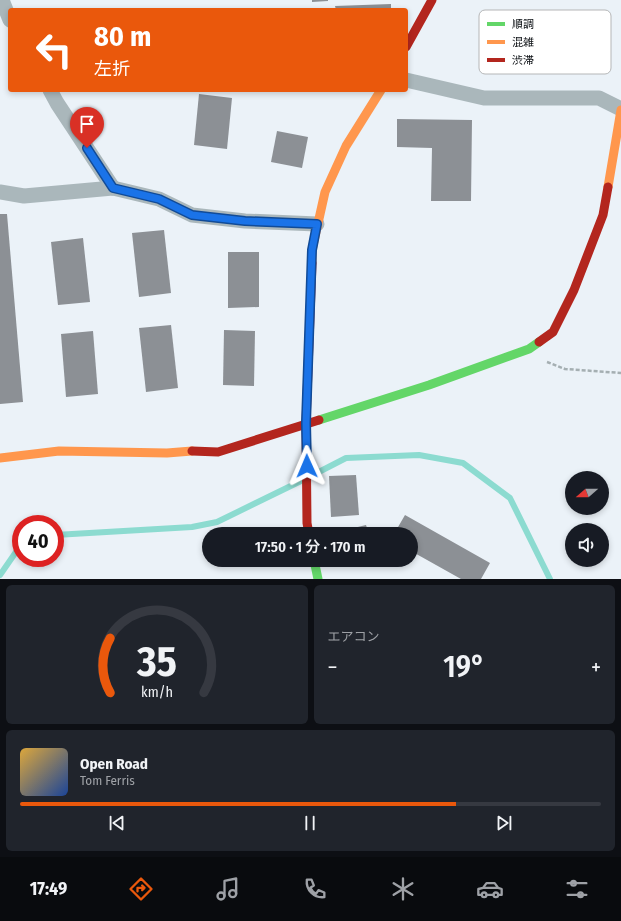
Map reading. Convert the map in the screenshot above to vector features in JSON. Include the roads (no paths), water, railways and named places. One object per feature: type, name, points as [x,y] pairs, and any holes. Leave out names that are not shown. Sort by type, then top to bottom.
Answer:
[{"type":"street","points":[[2,0],[8,15]]},
{"type":"street","points":[[408,43],[432,0]]},
{"type":"street","points":[[0,458],[59,451],[167,453],[199,451],[218,452],[429,385],[529,349],[553,332],[574,290],[603,215],[621,109],[599,98],[484,98],[408,80]]},
{"type":"street","points":[[51,92],[113,188]]},
{"type":"street","points":[[308,527],[306,423],[312,250],[325,192],[346,146],[380,92]]},
{"type":"street","points":[[0,192],[24,196],[113,188],[159,199],[192,215],[245,221],[317,224]]},
{"type":"street","points":[[315,567],[318,579]]},
{"type":"waterway","points":[[311,476],[346,458],[419,455],[463,463],[510,498],[550,579]]},
{"type":"waterway","points":[[64,534],[192,527],[217,522],[303,480]]},
{"type":"waterway","points":[[0,575],[12,558]]}]
